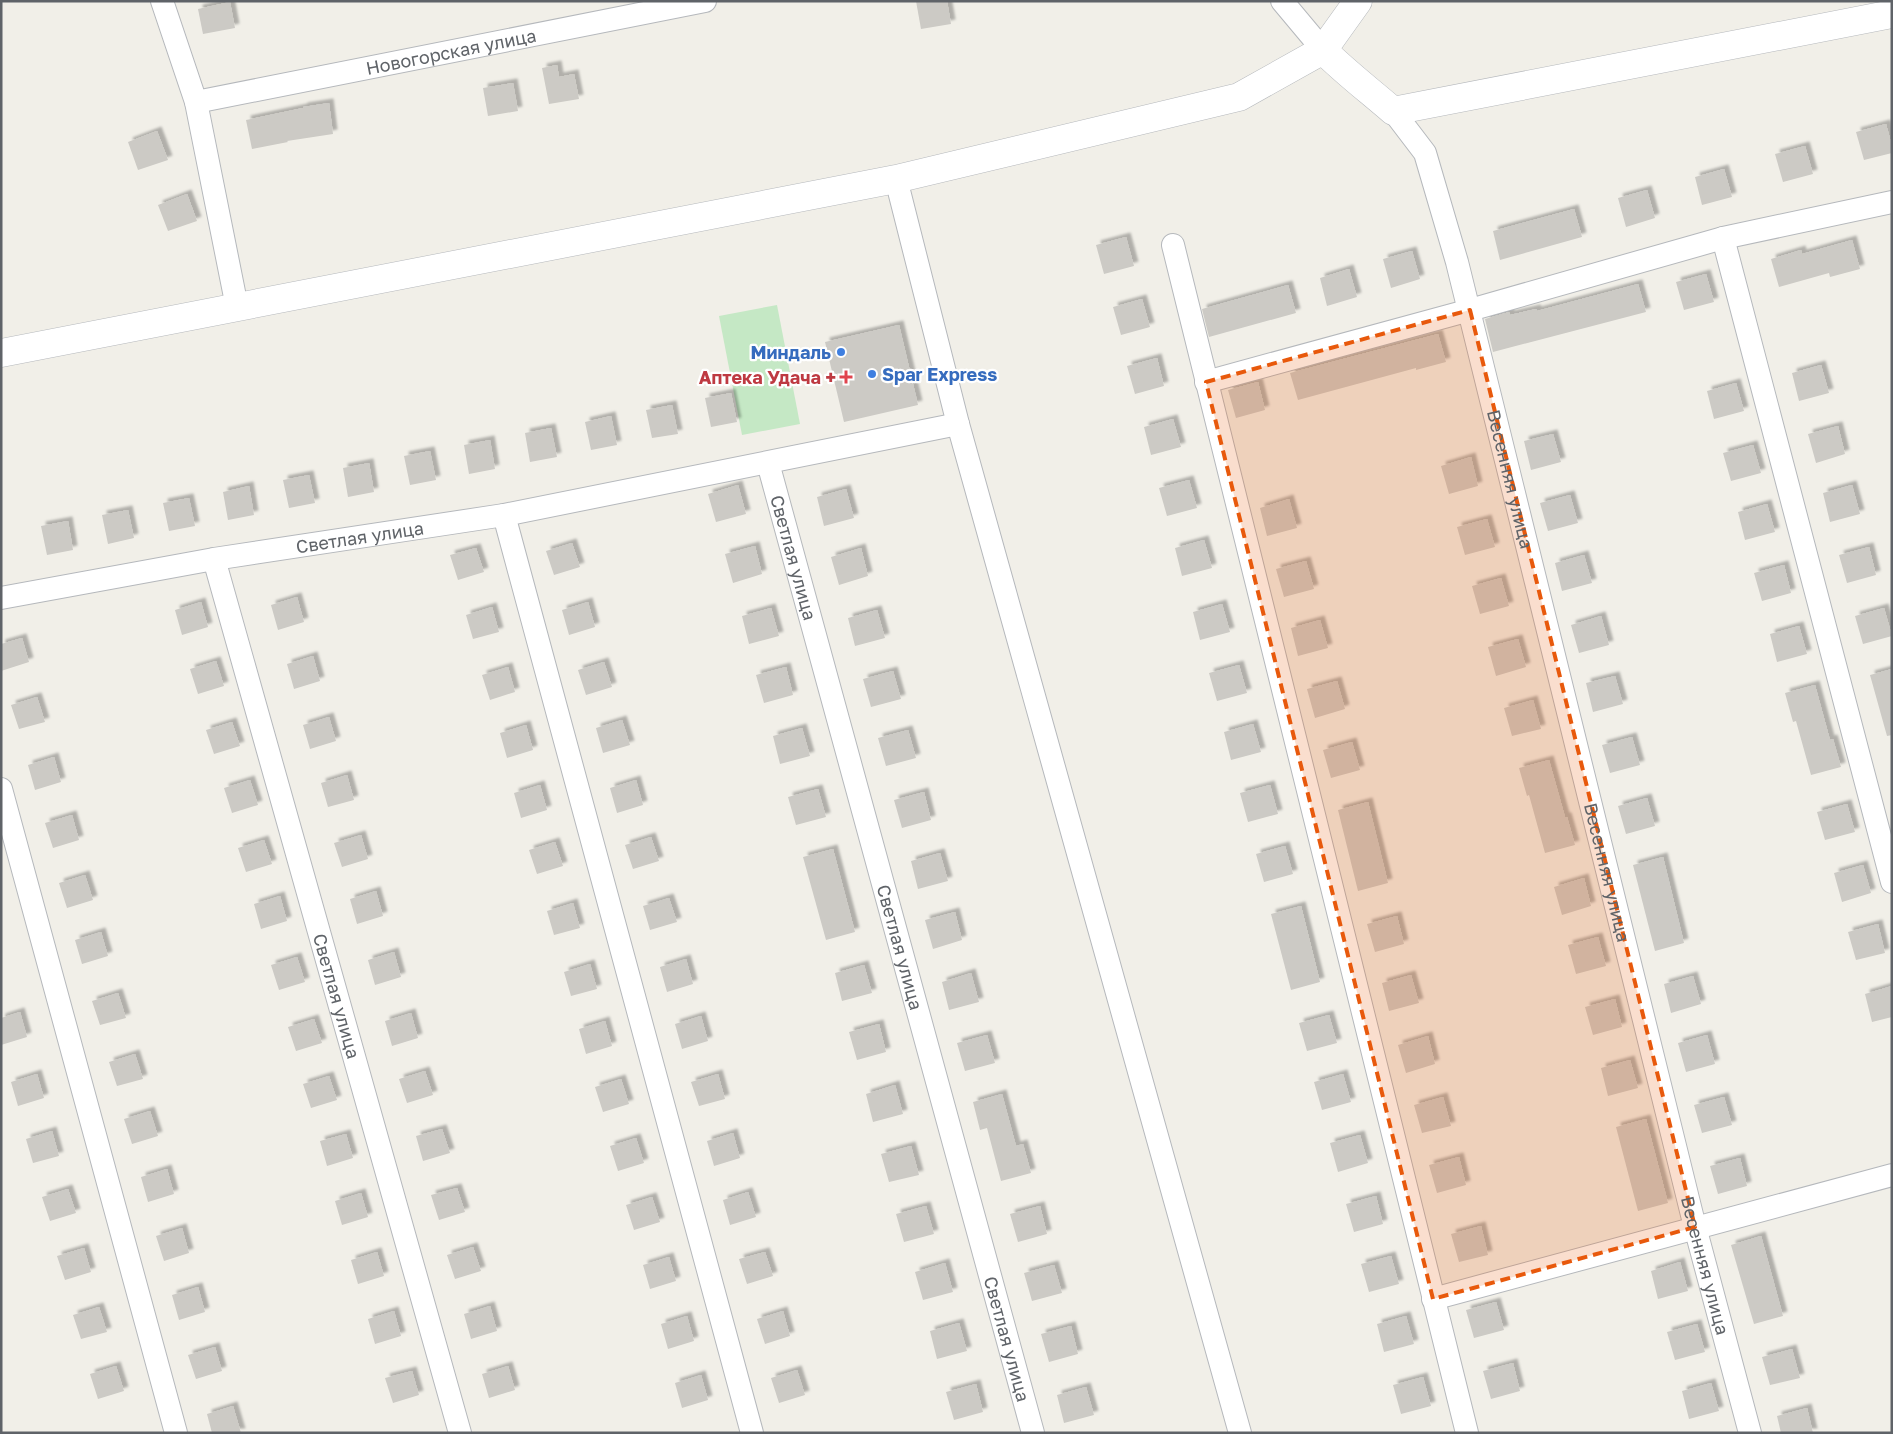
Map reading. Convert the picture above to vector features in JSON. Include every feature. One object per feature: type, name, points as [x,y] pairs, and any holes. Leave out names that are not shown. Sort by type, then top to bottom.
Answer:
[{"type":"street","points":[[162,1],[196,102],[237,307]]},
{"type":"street","name":"Новогорская улица","points":[[196,102],[705,1]]},
{"type":"street","points":[[1282,1],[1338,66],[1359,81],[1393,112],[1892,14]]},
{"type":"street","points":[[1,353],[896,179],[1239,98],[1323,50],[1358,1]]},
{"type":"street","name":"Весенняя улица","points":[[1393,112],[1425,153],[1470,310],[1695,1227],[1750,1433]]},
{"type":"street","points":[[896,179],[958,424],[1240,1433]]},
{"type":"street","points":[[1206,382],[1723,238],[1892,202]]},
{"type":"street","points":[[1723,238],[1892,882]]},
{"type":"street","points":[[1173,245],[1467,1433]]},
{"type":"street","name":"Светлая улица","points":[[1,598],[214,559],[504,515],[958,424]]},
{"type":"street","name":"Светлая улица","points":[[768,463],[1033,1433]]},
{"type":"street","points":[[504,515],[752,1433]]},
{"type":"street","name":"Светлая улица","points":[[214,559],[460,1433]]},
{"type":"street","points":[[1,789],[176,1433]]},
{"type":"street","points":[[1433,1299],[1892,1175]]},
{"type":"highlighted area","points":[[1470,310],[1695,1227],[1433,1299],[1206,382]]},
{"type":"green space","points":[[777,305],[800,424],[742,435],[719,316]]},
{"type":"building","points":[[916,1],[947,1],[951,24],[921,29]]},
{"type":"building","points":[[230,2],[235,28],[203,34],[198,9]]},
{"type":"building","points":[[557,65],[559,77],[574,74],[579,99],[549,104],[542,68]]},
{"type":"building","points":[[513,83],[518,111],[488,116],[483,88]]},
{"type":"building","points":[[329,103],[333,134],[252,149],[246,120]]},
{"type":"building","points":[[1886,124],[1892,153],[1864,160],[1856,132]]},
{"type":"building","points":[[157,131],[168,160],[138,170],[128,142]]},
{"type":"building","points":[[1805,146],[1813,174],[1783,182],[1775,154]]},
{"type":"building","points":[[1724,169],[1732,197],[1702,205],[1695,177]]},
{"type":"building","points":[[1647,190],[1655,218],[1626,227],[1618,198]]},
{"type":"building","points":[[187,194],[197,221],[168,231],[158,205]]},
{"type":"building","points":[[1574,209],[1582,237],[1500,260],[1493,231]]},
{"type":"building","points":[[1126,237],[1134,266],[1104,274],[1096,245]]},
{"type":"building","points":[[1852,240],[1860,269],[1830,277],[1829,273],[1779,287],[1771,259],[1801,250],[1802,254]]},
{"type":"building","points":[[1412,251],[1420,279],[1391,288],[1383,259]]},
{"type":"building","points":[[1349,269],[1357,297],[1327,306],[1320,278]]},
{"type":"building","points":[[1706,274],[1714,302],[1684,310],[1676,282]]},
{"type":"building","points":[[1638,284],[1646,312],[1493,352],[1485,319],[1509,312],[1510,315],[1536,309],[1537,311]]},
{"type":"building","points":[[1288,285],[1296,313],[1209,337],[1202,309]]},
{"type":"building","points":[[1142,299],[1150,327],[1121,335],[1113,307]]},
{"type":"building","name":"Spar Express","points":[[899,325],[918,405],[844,422],[825,342]]},
{"type":"building","points":[[1438,334],[1446,362],[1416,370],[1416,368],[1298,400],[1290,373]]},
{"type":"building","points":[[1157,358],[1164,386],[1135,394],[1127,366]]},
{"type":"building","points":[[1821,365],[1829,393],[1799,401],[1792,373]]},
{"type":"building","points":[[1258,382],[1265,410],[1236,418],[1228,390]]},
{"type":"building","points":[[1736,383],[1744,411],[1714,419],[1707,391]]},
{"type":"building","points":[[731,393],[737,422],[711,427],[705,398]]},
{"type":"building","points":[[672,405],[678,434],[652,438],[646,410]]},
{"type":"building","points":[[611,416],[617,445],[591,450],[585,422]]},
{"type":"building","points":[[1173,419],[1181,447],[1151,455],[1144,427]]},
{"type":"building","points":[[1838,426],[1845,454],[1816,463],[1808,434]]},
{"type":"building","points":[[551,428],[557,457],[530,462],[525,433]]},
{"type":"building","points":[[1553,434],[1561,462],[1531,470],[1524,441]]},
{"type":"building","points":[[490,440],[495,469],[469,474],[464,445]]},
{"type":"building","points":[[1753,445],[1761,473],[1731,481],[1723,453]]},
{"type":"building","points":[[430,451],[436,480],[410,485],[404,456]]},
{"type":"building","points":[[1471,457],[1478,486],[1449,494],[1441,466]]},
{"type":"building","points":[[369,463],[374,492],[348,497],[343,468]]},
{"type":"building","points":[[309,475],[315,503],[289,508],[283,480]]},
{"type":"building","points":[[1189,480],[1197,508],[1167,516],[1159,488]]},
{"type":"building","points":[[738,485],[746,514],[716,522],[708,494]]},
{"type":"building","points":[[1852,485],[1860,514],[1830,522],[1823,493]]},
{"type":"building","points":[[249,486],[254,515],[228,520],[223,492]]},
{"type":"building","points":[[846,489],[854,518],[824,526],[817,497]]},
{"type":"building","points":[[1570,495],[1578,523],[1548,531],[1540,503]]},
{"type":"building","points":[[189,498],[195,526],[169,531],[163,503]]},
{"type":"building","points":[[1289,499],[1297,528],[1267,536],[1260,508]]},
{"type":"building","points":[[1767,504],[1775,532],[1745,540],[1738,512]]},
{"type":"building","points":[[128,510],[134,538],[108,544],[102,515]]},
{"type":"building","points":[[1487,519],[1495,547],[1465,555],[1457,527]]},
{"type":"building","points":[[68,521],[73,550],[47,555],[41,526]]},
{"type":"building","points":[[1204,540],[1212,568],[1182,576],[1175,548]]},
{"type":"building","points":[[572,543],[580,567],[554,575],[546,551]]},
{"type":"building","points":[[755,546],[762,574],[733,583],[725,554]]},
{"type":"building","points":[[1869,547],[1876,575],[1847,583],[1839,555]]},
{"type":"building","points":[[476,548],[484,572],[458,580],[450,555]]},
{"type":"building","points":[[861,548],[868,576],[839,585],[831,557]]},
{"type":"building","points":[[1584,555],[1592,583],[1562,591],[1555,563]]},
{"type":"building","points":[[1306,561],[1314,589],[1284,597],[1276,569]]},
{"type":"building","points":[[1784,565],[1791,593],[1762,601],[1754,573]]},
{"type":"building","points":[[1501,578],[1509,606],[1480,614],[1472,586]]},
{"type":"building","points":[[297,597],[304,622],[278,630],[271,605]]},
{"type":"building","points":[[201,602],[208,627],[182,635],[175,610]]},
{"type":"building","points":[[588,602],[595,627],[569,635],[562,610]]},
{"type":"building","points":[[1222,604],[1230,632],[1200,640],[1193,612]]},
{"type":"building","points":[[492,607],[499,632],[473,639],[466,615]]},
{"type":"building","points":[[771,608],[779,636],[749,644],[742,616]]},
{"type":"building","points":[[1884,608],[1892,636],[1863,644],[1855,616]]},
{"type":"building","points":[[877,610],[885,638],[855,646],[848,618]]},
{"type":"building","points":[[1601,616],[1609,645],[1579,653],[1571,625]]},
{"type":"building","points":[[1320,620],[1328,648],[1298,656],[1291,628]]},
{"type":"building","points":[[1799,626],[1807,654],[1777,662],[1770,634]]},
{"type":"building","points":[[22,638],[29,662],[1,671],[1,644]]},
{"type":"building","points":[[1518,639],[1526,667],[1496,676],[1488,647]]},
{"type":"building","points":[[313,656],[320,681],[294,689],[287,664]]},
{"type":"building","points":[[216,661],[224,686],[198,694],[190,669]]},
{"type":"building","points":[[604,662],[612,687],[586,695],[578,670]]},
{"type":"building","points":[[1239,665],[1247,693],[1217,701],[1209,673]]},
{"type":"building","points":[[508,667],[515,692],[490,700],[482,675]]},
{"type":"building","points":[[786,667],[793,695],[764,703],[756,675]]},
{"type":"building","points":[[1892,669],[1892,735],[1887,736],[1870,675]]},
{"type":"building","points":[[893,671],[901,699],[871,707],[863,679]]},
{"type":"building","points":[[1615,676],[1623,704],[1593,712],[1586,683]]},
{"type":"building","points":[[1337,681],[1345,709],[1315,718],[1307,689]]},
{"type":"building","points":[[1815,685],[1830,740],[1833,739],[1841,767],[1811,775],[1796,721],[1793,722],[1785,693]]},
{"type":"building","points":[[37,697],[45,722],[19,729],[11,705]]},
{"type":"building","points":[[1533,700],[1541,729],[1512,736],[1504,708]]},
{"type":"building","points":[[329,717],[336,741],[310,749],[303,725]]},
{"type":"building","points":[[622,720],[630,745],[603,753],[596,728]]},
{"type":"building","points":[[232,722],[240,746],[214,754],[206,730]]},
{"type":"building","points":[[1253,724],[1261,752],[1231,760],[1224,732]]},
{"type":"building","points":[[526,725],[533,750],[507,758],[500,733]]},
{"type":"building","points":[[802,728],[810,756],[780,764],[773,736]]},
{"type":"building","points":[[908,730],[916,758],[886,766],[878,738]]},
{"type":"building","points":[[1632,737],[1640,765],[1610,773],[1602,745]]},
{"type":"building","points":[[1352,742],[1360,770],[1331,778],[1323,750]]},
{"type":"building","points":[[54,757],[61,782],[35,790],[28,765]]},
{"type":"building","points":[[1549,760],[1575,845],[1545,853],[1529,795],[1527,796],[1519,768]]},
{"type":"building","points":[[347,775],[354,800],[328,807],[321,783]]},
{"type":"building","points":[[250,780],[258,805],[232,813],[224,788]]},
{"type":"building","points":[[636,780],[643,805],[617,813],[610,788]]},
{"type":"building","points":[[540,785],[547,810],[521,818],[514,793]]},
{"type":"building","points":[[1270,785],[1278,814],[1248,822],[1240,793]]},
{"type":"building","points":[[818,789],[826,817],[796,825],[788,797]]},
{"type":"building","points":[[924,792],[931,820],[902,828],[894,800]]},
{"type":"building","points":[[1647,798],[1655,826],[1626,834],[1618,806]]},
{"type":"building","points":[[1368,802],[1388,883],[1358,891],[1338,810]]},
{"type":"building","points":[[1847,804],[1855,832],[1825,840],[1817,812]]},
{"type":"building","points":[[72,815],[79,840],[53,848],[45,823]]},
{"type":"building","points":[[361,835],[368,859],[342,867],[334,843]]},
{"type":"building","points":[[651,837],[659,861],[633,869],[625,845]]},
{"type":"building","points":[[264,840],[272,864],[246,872],[238,848]]},
{"type":"building","points":[[555,842],[563,866],[537,874],[529,850]]},
{"type":"building","points":[[1285,846],[1293,874],[1264,882],[1256,854]]},
{"type":"building","points":[[833,849],[855,932],[826,940],[803,857]]},
{"type":"building","points":[[940,853],[948,881],[918,889],[911,861]]},
{"type":"building","points":[[1663,857],[1684,943],[1655,951],[1633,865]]},
{"type":"building","points":[[1863,865],[1871,893],[1842,902],[1834,873]]},
{"type":"building","points":[[85,875],[93,900],[67,908],[59,883]]},
{"type":"building","points":[[1584,878],[1591,906],[1562,915],[1554,887]]},
{"type":"building","points":[[376,891],[383,916],[357,924],[350,899]]},
{"type":"building","points":[[280,896],[287,921],[261,929],[254,904]]},
{"type":"building","points":[[669,898],[677,922],[650,930],[643,906]]},
{"type":"building","points":[[573,903],[580,928],[554,935],[547,911]]},
{"type":"building","points":[[1301,906],[1320,982],[1291,990],[1271,914]]},
{"type":"building","points":[[955,912],[962,940],[933,949],[925,920]]},
{"type":"building","points":[[1397,916],[1404,944],[1375,952],[1367,924]]},
{"type":"building","points":[[1878,924],[1885,953],[1856,960],[1848,932]]},
{"type":"building","points":[[101,932],[108,956],[82,964],[75,940]]},
{"type":"building","points":[[1598,937],[1606,966],[1576,974],[1568,945]]},
{"type":"building","points":[[394,952],[401,977],[375,985],[368,960]]},
{"type":"building","points":[[297,957],[305,982],[279,990],[271,965]]},
{"type":"building","points":[[686,959],[693,984],[667,992],[660,967]]},
{"type":"building","points":[[590,964],[597,989],[571,996],[564,972]]},
{"type":"building","points":[[864,965],[872,993],[842,1001],[835,973]]},
{"type":"building","points":[[971,973],[979,1002],[949,1010],[942,982]]},
{"type":"building","points":[[1411,975],[1419,1003],[1389,1011],[1382,983]]},
{"type":"building","points":[[1693,976],[1701,1004],[1671,1013],[1664,984]]},
{"type":"building","points":[[1892,986],[1892,1017],[1872,1022],[1865,994]]},
{"type":"building","points":[[118,993],[126,1018],[100,1025],[92,1001]]},
{"type":"building","points":[[1615,999],[1622,1027],[1593,1035],[1585,1007]]},
{"type":"building","points":[[20,1012],[27,1037],[1,1045],[1,1018]]},
{"type":"building","points":[[411,1013],[418,1038],[392,1046],[385,1021]]},
{"type":"building","points":[[1329,1015],[1337,1043],[1307,1051],[1299,1023]]},
{"type":"building","points":[[701,1016],[708,1041],[682,1049],[675,1024]]},
{"type":"building","points":[[314,1019],[322,1043],[296,1051],[288,1027]]},
{"type":"building","points":[[605,1021],[612,1046],[586,1054],[579,1029]]},
{"type":"building","points":[[879,1024],[886,1052],[857,1060],[849,1032]]},
{"type":"building","points":[[987,1035],[995,1063],[965,1071],[957,1043]]},
{"type":"building","points":[[1707,1035],[1715,1064],[1686,1072],[1678,1043]]},
{"type":"building","points":[[1428,1036],[1435,1064],[1406,1073],[1398,1045]]},
{"type":"building","points":[[135,1054],[143,1079],[117,1086],[109,1062]]},
{"type":"building","points":[[1630,1060],[1638,1088],[1608,1096],[1601,1068]]},
{"type":"building","points":[[425,1071],[433,1095],[407,1103],[399,1079]]},
{"type":"building","points":[[37,1074],[44,1098],[18,1106],[11,1082]]},
{"type":"building","points":[[718,1074],[725,1099],[699,1106],[691,1082]]},
{"type":"building","points":[[1343,1074],[1351,1102],[1322,1110],[1314,1082]]},
{"type":"building","points":[[329,1076],[337,1100],[311,1108],[303,1084]]},
{"type":"building","points":[[621,1079],[629,1104],[603,1112],[595,1087]]},
{"type":"building","points":[[895,1085],[903,1114],[873,1122],[866,1094]]},
{"type":"building","points":[[1002,1094],[1016,1146],[1023,1144],[1031,1173],[1001,1181],[987,1128],[980,1130],[973,1102]]},
{"type":"building","points":[[1443,1097],[1451,1126],[1422,1133],[1414,1105]]},
{"type":"building","points":[[1724,1097],[1732,1125],[1702,1133],[1694,1105]]},
{"type":"building","points":[[150,1111],[158,1136],[132,1144],[124,1119]]},
{"type":"building","points":[[1646,1119],[1668,1203],[1638,1211],[1616,1127]]},
{"type":"building","points":[[442,1129],[450,1153],[423,1161],[416,1136]]},
{"type":"building","points":[[52,1131],[59,1156],[33,1163],[26,1139]]},
{"type":"building","points":[[733,1133],[740,1158],[714,1166],[707,1141]]},
{"type":"building","points":[[346,1134],[353,1158],[327,1166],[320,1141]]},
{"type":"building","points":[[1360,1135],[1368,1163],[1338,1172],[1330,1143]]},
{"type":"building","points":[[636,1138],[644,1163],[618,1171],[610,1146]]},
{"type":"building","points":[[911,1146],[919,1175],[889,1182],[881,1154]]},
{"type":"building","points":[[1459,1157],[1466,1185],[1437,1193],[1429,1165]]},
{"type":"building","points":[[1740,1158],[1747,1186],[1718,1194],[1710,1166]]},
{"type":"building","points":[[167,1169],[174,1194],[148,1202],[141,1177]]},
{"type":"building","points":[[457,1188],[465,1212],[439,1220],[431,1195]]},
{"type":"building","points":[[68,1189],[76,1213],[50,1221],[42,1197]]},
{"type":"building","points":[[748,1192],[756,1217],[730,1225],[723,1200]]},
{"type":"building","points":[[361,1193],[368,1217],[342,1225],[335,1201]]},
{"type":"building","points":[[1376,1196],[1383,1224],[1354,1232],[1346,1204]]},
{"type":"building","points":[[652,1197],[660,1222],[634,1230],[626,1205]]},
{"type":"building","points":[[926,1206],[934,1234],[904,1242],[896,1214]]},
{"type":"building","points":[[1040,1206],[1047,1234],[1018,1242],[1010,1214]]},
{"type":"building","points":[[1481,1226],[1488,1255],[1459,1262],[1451,1234]]},
{"type":"building","points":[[182,1228],[189,1253],[164,1261],[156,1236]]},
{"type":"building","points":[[1761,1236],[1783,1316],[1754,1324],[1731,1245]]},
{"type":"building","points":[[473,1247],[481,1271],[455,1279],[447,1255]]},
{"type":"building","points":[[84,1248],[91,1272],[65,1280],[57,1256]]},
{"type":"building","points":[[377,1252],[384,1276],[358,1284],[351,1260]]},
{"type":"building","points":[[765,1252],[773,1276],[747,1284],[739,1259]]},
{"type":"building","points":[[1391,1256],[1399,1284],[1369,1292],[1361,1264]]},
{"type":"building","points":[[669,1257],[676,1281],[650,1289],[643,1265]]},
{"type":"building","points":[[1680,1262],[1688,1291],[1658,1299],[1651,1271]]},
{"type":"building","points":[[945,1263],[953,1292],[923,1300],[915,1272]]},
{"type":"building","points":[[1054,1265],[1062,1293],[1032,1301],[1024,1273]]},
{"type":"building","points":[[198,1287],[205,1312],[179,1320],[172,1295]]},
{"type":"building","points":[[1496,1302],[1504,1330],[1474,1338],[1466,1310]]},
{"type":"building","points":[[490,1306],[497,1331],[471,1339],[464,1314]]},
{"type":"building","points":[[99,1307],[107,1332],[81,1339],[73,1315]]},
{"type":"building","points":[[394,1311],[401,1336],[375,1344],[368,1319]]},
{"type":"building","points":[[783,1311],[790,1336],[765,1344],[757,1319]]},
{"type":"building","points":[[687,1316],[694,1341],[668,1349],[661,1324]]},
{"type":"building","points":[[1406,1316],[1414,1344],[1384,1352],[1377,1324]]},
{"type":"building","points":[[959,1323],[967,1351],[937,1359],[930,1331]]},
{"type":"building","points":[[1697,1324],[1705,1352],[1675,1360],[1667,1332]]},
{"type":"building","points":[[1071,1326],[1078,1354],[1049,1362],[1041,1334]]},
{"type":"building","points":[[215,1347],[222,1371],[196,1379],[188,1355]]},
{"type":"building","points":[[1792,1349],[1800,1378],[1770,1385],[1762,1357]]},
{"type":"building","points":[[1513,1363],[1520,1391],[1491,1399],[1483,1371]]},
{"type":"building","points":[[116,1366],[124,1391],[98,1399],[90,1374]]},
{"type":"building","points":[[508,1366],[515,1390],[489,1398],[482,1374]]},
{"type":"building","points":[[797,1370],[805,1395],[779,1403],[771,1378]]},
{"type":"building","points":[[412,1371],[419,1395],[393,1403],[385,1378]]},
{"type":"building","points":[[701,1375],[708,1400],[682,1408],[675,1383]]},
{"type":"building","points":[[1423,1377],[1431,1406],[1401,1414],[1393,1385]]},
{"type":"building","points":[[1711,1383],[1719,1411],[1689,1419],[1682,1391]]},
{"type":"building","points":[[976,1384],[983,1412],[954,1420],[946,1392]]},
{"type":"building","points":[[1086,1387],[1094,1415],[1064,1423],[1057,1395]]},
{"type":"building","points":[[233,1406],[241,1433],[212,1433],[207,1414]]},
{"type":"building","points":[[1807,1408],[1813,1433],[1781,1433],[1777,1416]]},
{"type":"place","name":"Миндаль","points":[[841,352]]},
{"type":"place","name":"Spar Express","points":[[872,374]]},
{"type":"place","name":"Аптека Удача +","points":[[846,377]]}]
